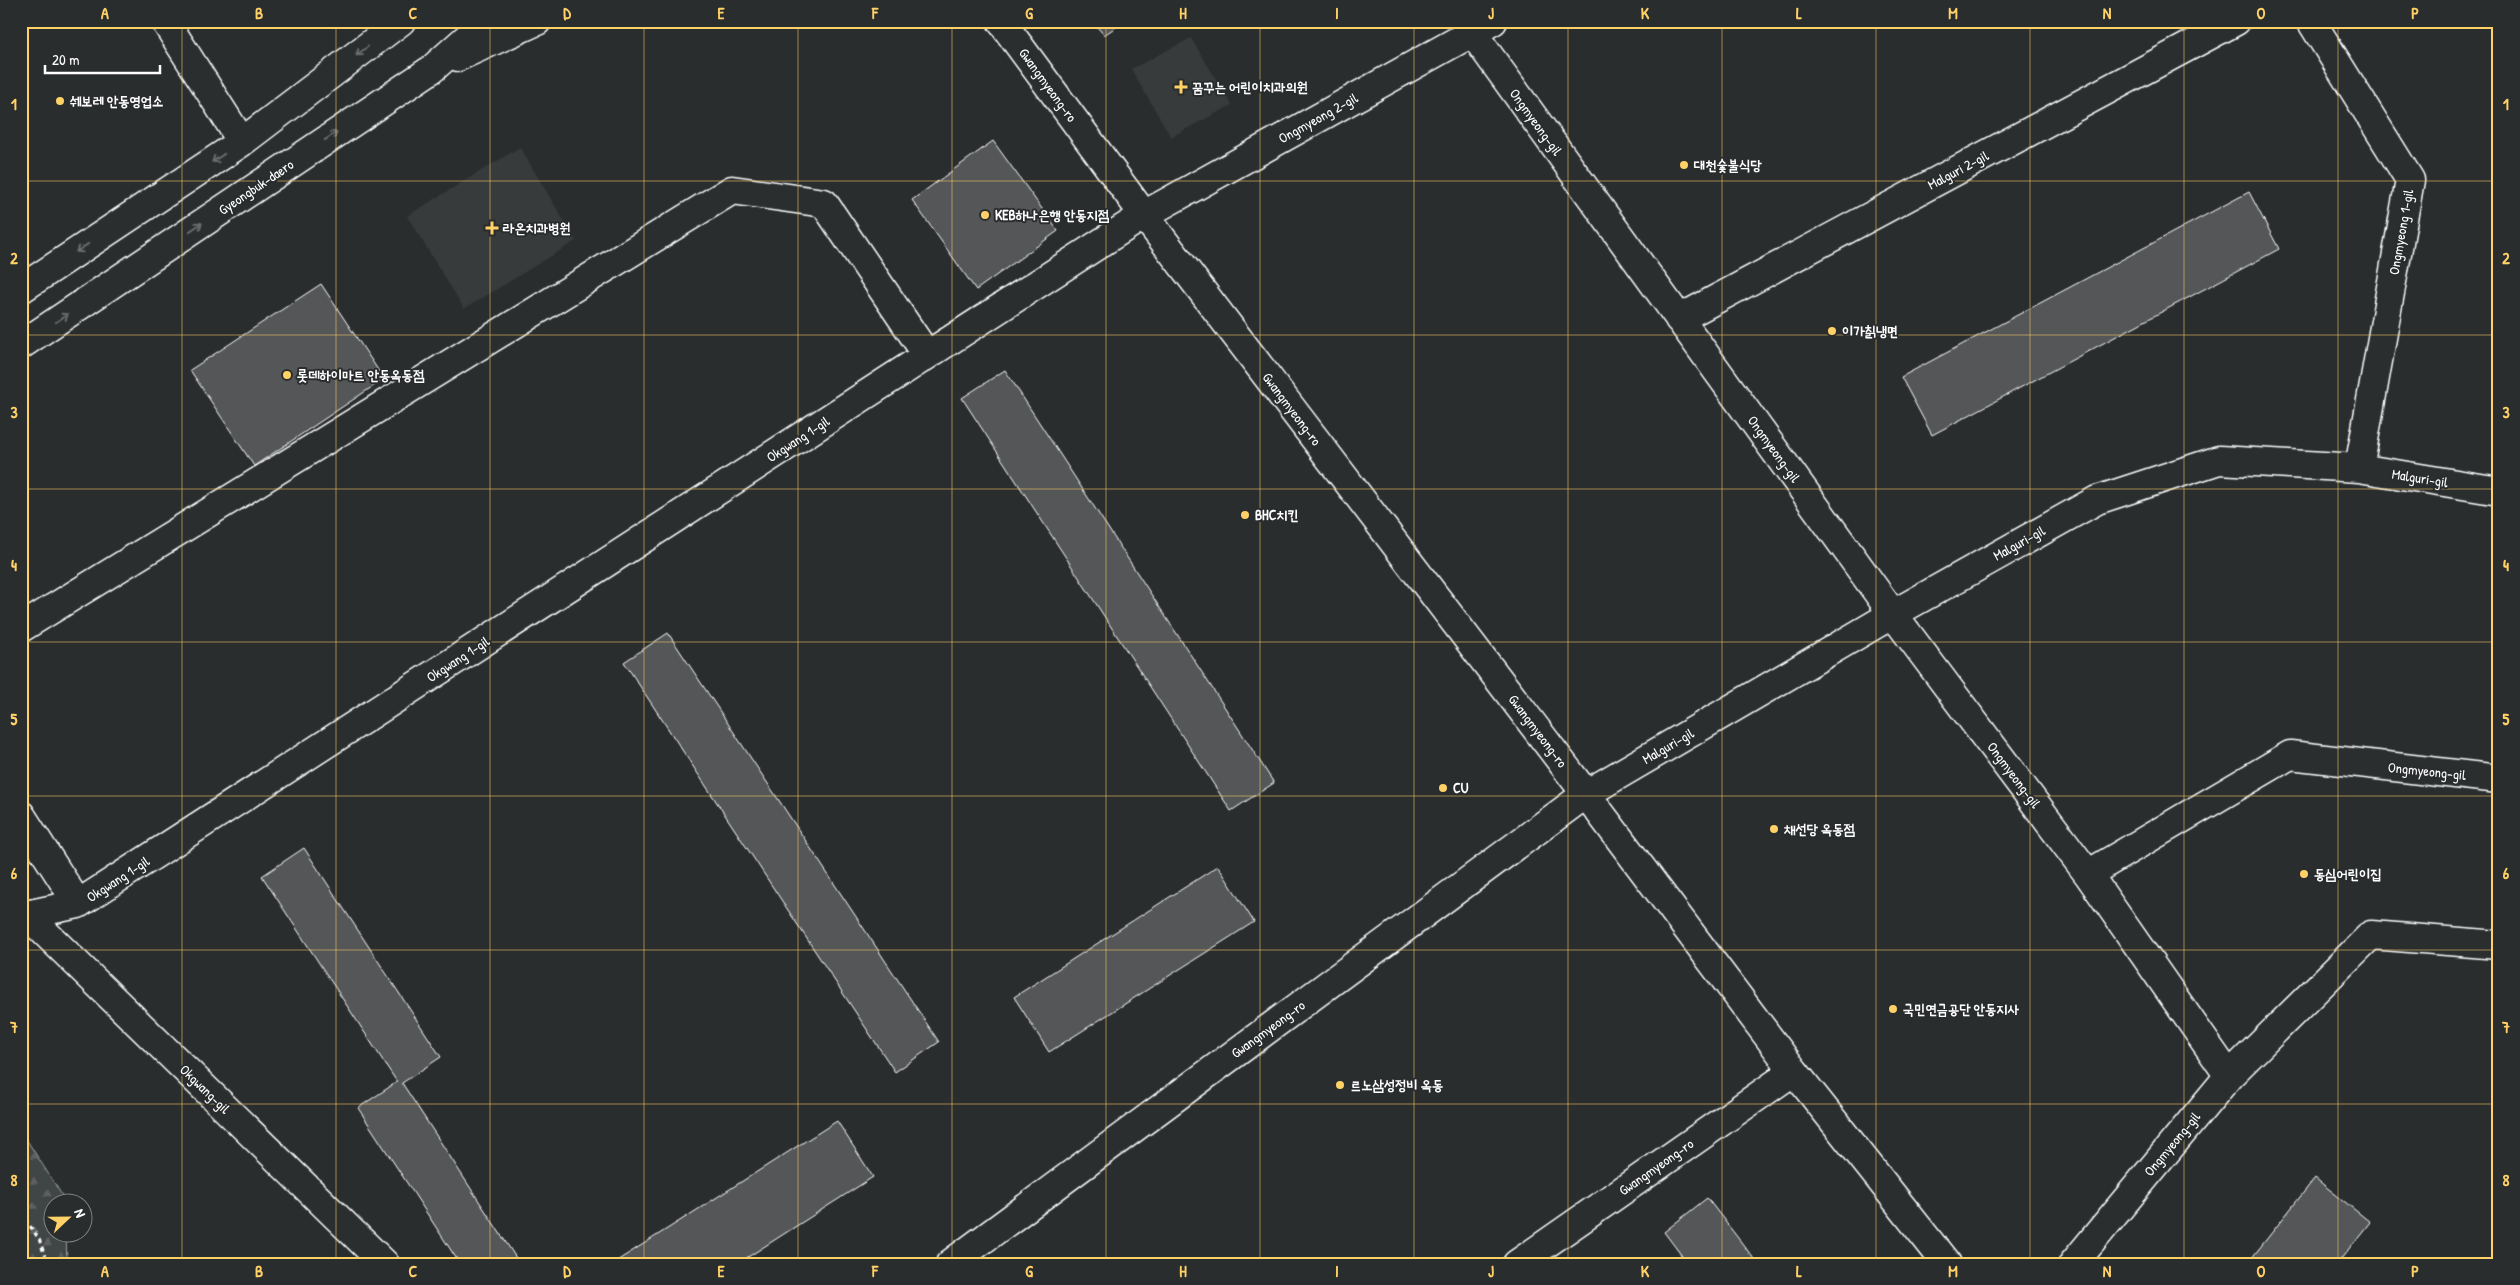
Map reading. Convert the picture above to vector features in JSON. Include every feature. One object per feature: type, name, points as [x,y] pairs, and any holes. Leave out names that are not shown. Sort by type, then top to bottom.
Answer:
[{"type":"street","points":[[165,21],[242,142]]},
{"type":"street","points":[[21,289],[242,142],[401,21]]},
{"type":"street","name":"Gyeongbuk-daero","points":[[21,345],[432,69],[486,21]]},
{"type":"street","points":[[432,69],[537,21]]},
{"type":"street","name":"Gwangmyeong-ro","points":[[1001,21],[1144,215],[1586,794],[1794,1071],[1947,1264]]},
{"type":"street","name":"Malguri 2-gil","points":[[1679,318],[2236,21]]},
{"type":"street","name":"Ongmyeong 1-gil","points":[[2311,21],[2410,180],[2359,468]]},
{"type":"street","name":"Ongmyeong 2-gil","points":[[1144,215],[1476,25]]},
{"type":"street","name":"Ongmyeong-gil","points":[[1476,25],[1679,318],[1893,614],[2088,874],[2229,1076],[2073,1264]]},
{"type":"street","points":[[21,628],[732,190],[824,203],[927,355]]},
{"type":"street","name":"Okgwang 1-gil","points":[[21,815],[78,904],[1144,215]]},
{"type":"street","name":"Malguri-gil","points":[[1586,794],[1893,614],[2097,500],[2219,460],[2359,468],[2499,491]]},
{"type":"street","name":"Ongmyeong-gil","points":[[2088,874],[2290,755],[2499,779]]},
{"type":"street","name":"Gwangmyeong-ro","points":[[950,1264],[1586,794]]},
{"type":"street","name":"Okgwang-gil","points":[[23,915],[78,904]]},
{"type":"street","name":"Okgwang-gil","points":[[23,915],[385,1264]]},
{"type":"street","points":[[2229,1076],[2372,935],[2499,944]]},
{"type":"street","name":"Gwangmyeong-ro","points":[[1517,1264],[1794,1071]]},
{"type":"path","points":[[21,1213],[39,1239],[48,1264]]},
{"type":"shaded area","name":"꿈꾸는 어린이치과의원","points":[[1191,38],[1232,105],[1171,137],[1131,69]]},
{"type":"shaded area","name":"라온치과병원","points":[[520,147],[576,241],[464,309],[407,216]]},
{"type":"green space","points":[[21,1131],[60,1192],[42,1192],[42,1242],[66,1242],[67,1264],[21,1264]]},
{"type":"building","points":[[1092,21],[1125,21],[1104,35]]},
{"type":"building","name":"KEB하나은행 안동지점","points":[[993,141],[1058,231],[976,290],[912,200]]},
{"type":"building","points":[[2249,192],[2279,249],[1932,435],[1901,377]]},
{"type":"building","name":"롯데하이마트 안동옥동점","points":[[321,284],[384,379],[254,466],[190,370]]},
{"type":"building","points":[[1005,370],[1274,783],[1231,811],[962,398]]},
{"type":"building","points":[[668,633],[939,1042],[895,1072],[624,662]]},
{"type":"building","points":[[304,848],[441,1057],[402,1083],[520,1264],[460,1264],[358,1108],[397,1082],[262,876]]},
{"type":"building","points":[[1218,866],[1254,922],[1049,1052],[1014,997]]},
{"type":"building","points":[[837,1121],[873,1177],[737,1264],[612,1264]]},
{"type":"building","points":[[2315,1178],[2370,1222],[2337,1264],[2247,1264]]},
{"type":"building","points":[[1707,1198],[1758,1264],[1688,1264],[1664,1232]]},
{"type":"place","name":"꿈꾸는 어린이치과의원","points":[[1181,87]]},
{"type":"place","name":"쉐보레 안동영업소","points":[[60,101]]},
{"type":"place","name":"대천숯불식당","points":[[1684,165]]},
{"type":"place","name":"KEB하나은행 안동지점","points":[[985,215]]},
{"type":"place","name":"라온치과병원","points":[[492,228]]},
{"type":"place","name":"이가칡냉면","points":[[1832,331]]},
{"type":"place","name":"롯데하이마트 안동옥동점","points":[[287,375]]},
{"type":"place","name":"BHC치킨","points":[[1245,515]]},
{"type":"place","name":"CU","points":[[1443,788]]},
{"type":"place","name":"채선당 옥동점","points":[[1774,829]]},
{"type":"place","name":"동심어린이집","points":[[2304,874]]},
{"type":"place","name":"국민연금공단 안동지사","points":[[1893,1009]]},
{"type":"place","name":"르노삼성정비 옥동","points":[[1340,1085]]}]
